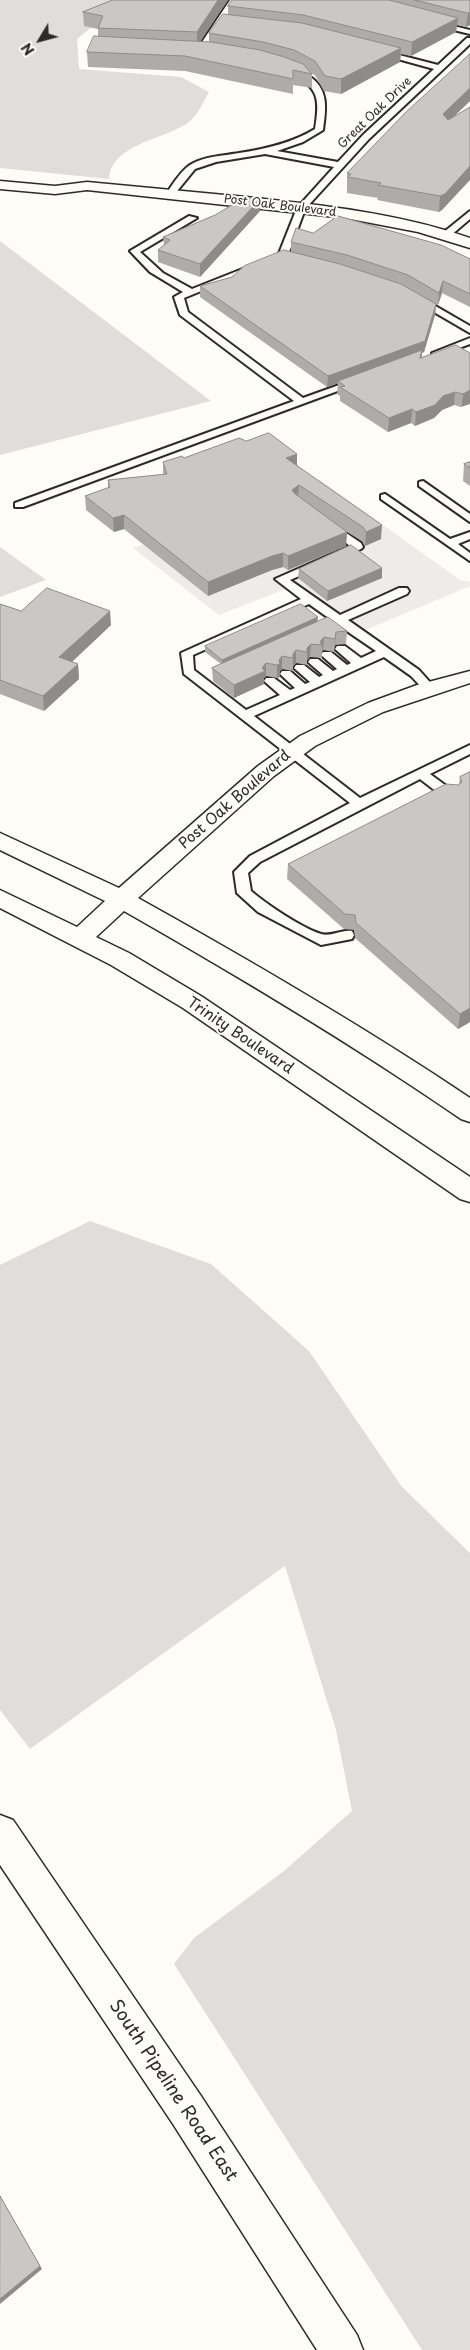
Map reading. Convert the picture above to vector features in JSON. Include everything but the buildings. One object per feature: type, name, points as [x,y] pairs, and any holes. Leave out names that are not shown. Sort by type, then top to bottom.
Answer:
[{"type":"street","name":"Post Oak Boulevard","points":[[0,171],[64,178],[87,186]]},
{"type":"street","name":"Post Oak Boulevard","points":[[0,185],[55,190],[87,186],[301,208],[368,217],[447,234],[470,243]]},
{"type":"street","name":"Post Oak Boulevard","points":[[80,938],[120,898],[201,829],[252,782],[290,752],[329,729],[393,701],[470,677]]},
{"type":"street","points":[[0,840],[120,898],[253,974],[410,1071],[470,1112]]},
{"type":"street","name":"Trinity Boulevard","points":[[0,898],[120,959],[192,1002],[470,1191]]},
{"type":"street","name":"South Pipeline Road East","points":[[0,1833],[187,2110],[342,2350]]},
{"type":"lane","points":[[191,50],[204,51],[234,0]]},
{"type":"lane","points":[[432,22],[470,32]]},
{"type":"lane","points":[[220,24],[229,24]]},
{"type":"lane","name":"Great Oak Drive","points":[[301,208],[366,137],[470,40]]},
{"type":"lane","points":[[370,49],[439,68]]},
{"type":"lane","points":[[170,194],[188,170],[196,165],[263,152],[310,136],[319,130],[323,107],[318,89],[310,78],[282,67]]},
{"type":"lane","points":[[263,152],[340,165]]},
{"type":"lane","points":[[274,260],[301,208]]},
{"type":"lane","points":[[447,234],[470,214]]},
{"type":"lane","points":[[191,292],[164,279],[142,260],[136,251],[192,218]]},
{"type":"lane","points":[[302,402],[183,313],[179,297],[274,260],[309,263]]},
{"type":"lane","points":[[412,296],[470,330]]},
{"type":"lane","points":[[423,358],[470,341]]},
{"type":"lane","points":[[19,505],[367,378]]},
{"type":"lane","points":[[423,484],[470,519]]},
{"type":"lane","points":[[385,497],[470,558]]},
{"type":"lane","points":[[321,519],[357,545],[357,547],[281,579],[308,600],[340,619],[415,673],[430,689]]},
{"type":"lane","points":[[450,543],[470,536]]},
{"type":"lane","points":[[324,626],[403,591]]},
{"type":"lane","points":[[308,600],[235,635],[187,653],[188,671],[359,804]]},
{"type":"lane","points":[[341,649],[360,663]]},
{"type":"lane","points":[[244,716],[385,652]]},
{"type":"lane","points":[[327,655],[346,670]]},
{"type":"lane","points":[[314,662],[332,676]]},
{"type":"lane","points":[[300,668],[318,682]]},
{"type":"lane","points":[[200,681],[218,673]]},
{"type":"lane","points":[[286,674],[304,689]]},
{"type":"lane","points":[[270,681],[289,696]]},
{"type":"lane","points":[[347,935],[321,940],[263,909],[244,893],[241,872],[255,859],[359,804],[470,749]]},
{"type":"lane","points":[[421,774],[451,796]]},
{"type":"shaded area","points":[[0,0],[133,0],[108,14],[77,39],[79,69],[181,77],[209,92],[190,121],[168,133],[130,149],[112,167],[109,179],[0,168]]},
{"type":"shaded area","points":[[0,241],[211,401],[0,455]]},
{"type":"shaded area","points":[[320,480],[460,580],[470,582],[470,586],[363,631],[298,584],[219,615],[133,548]]},
{"type":"shaded area","points":[[0,547],[46,580],[0,597]]},
{"type":"shaded area","points":[[90,1221],[211,1264],[309,1351],[402,1487],[470,1553],[470,2350],[422,2350],[174,1964],[194,1938],[284,1871],[352,1811],[336,1730],[285,1566],[30,1749],[0,1710],[0,1265]]}]
